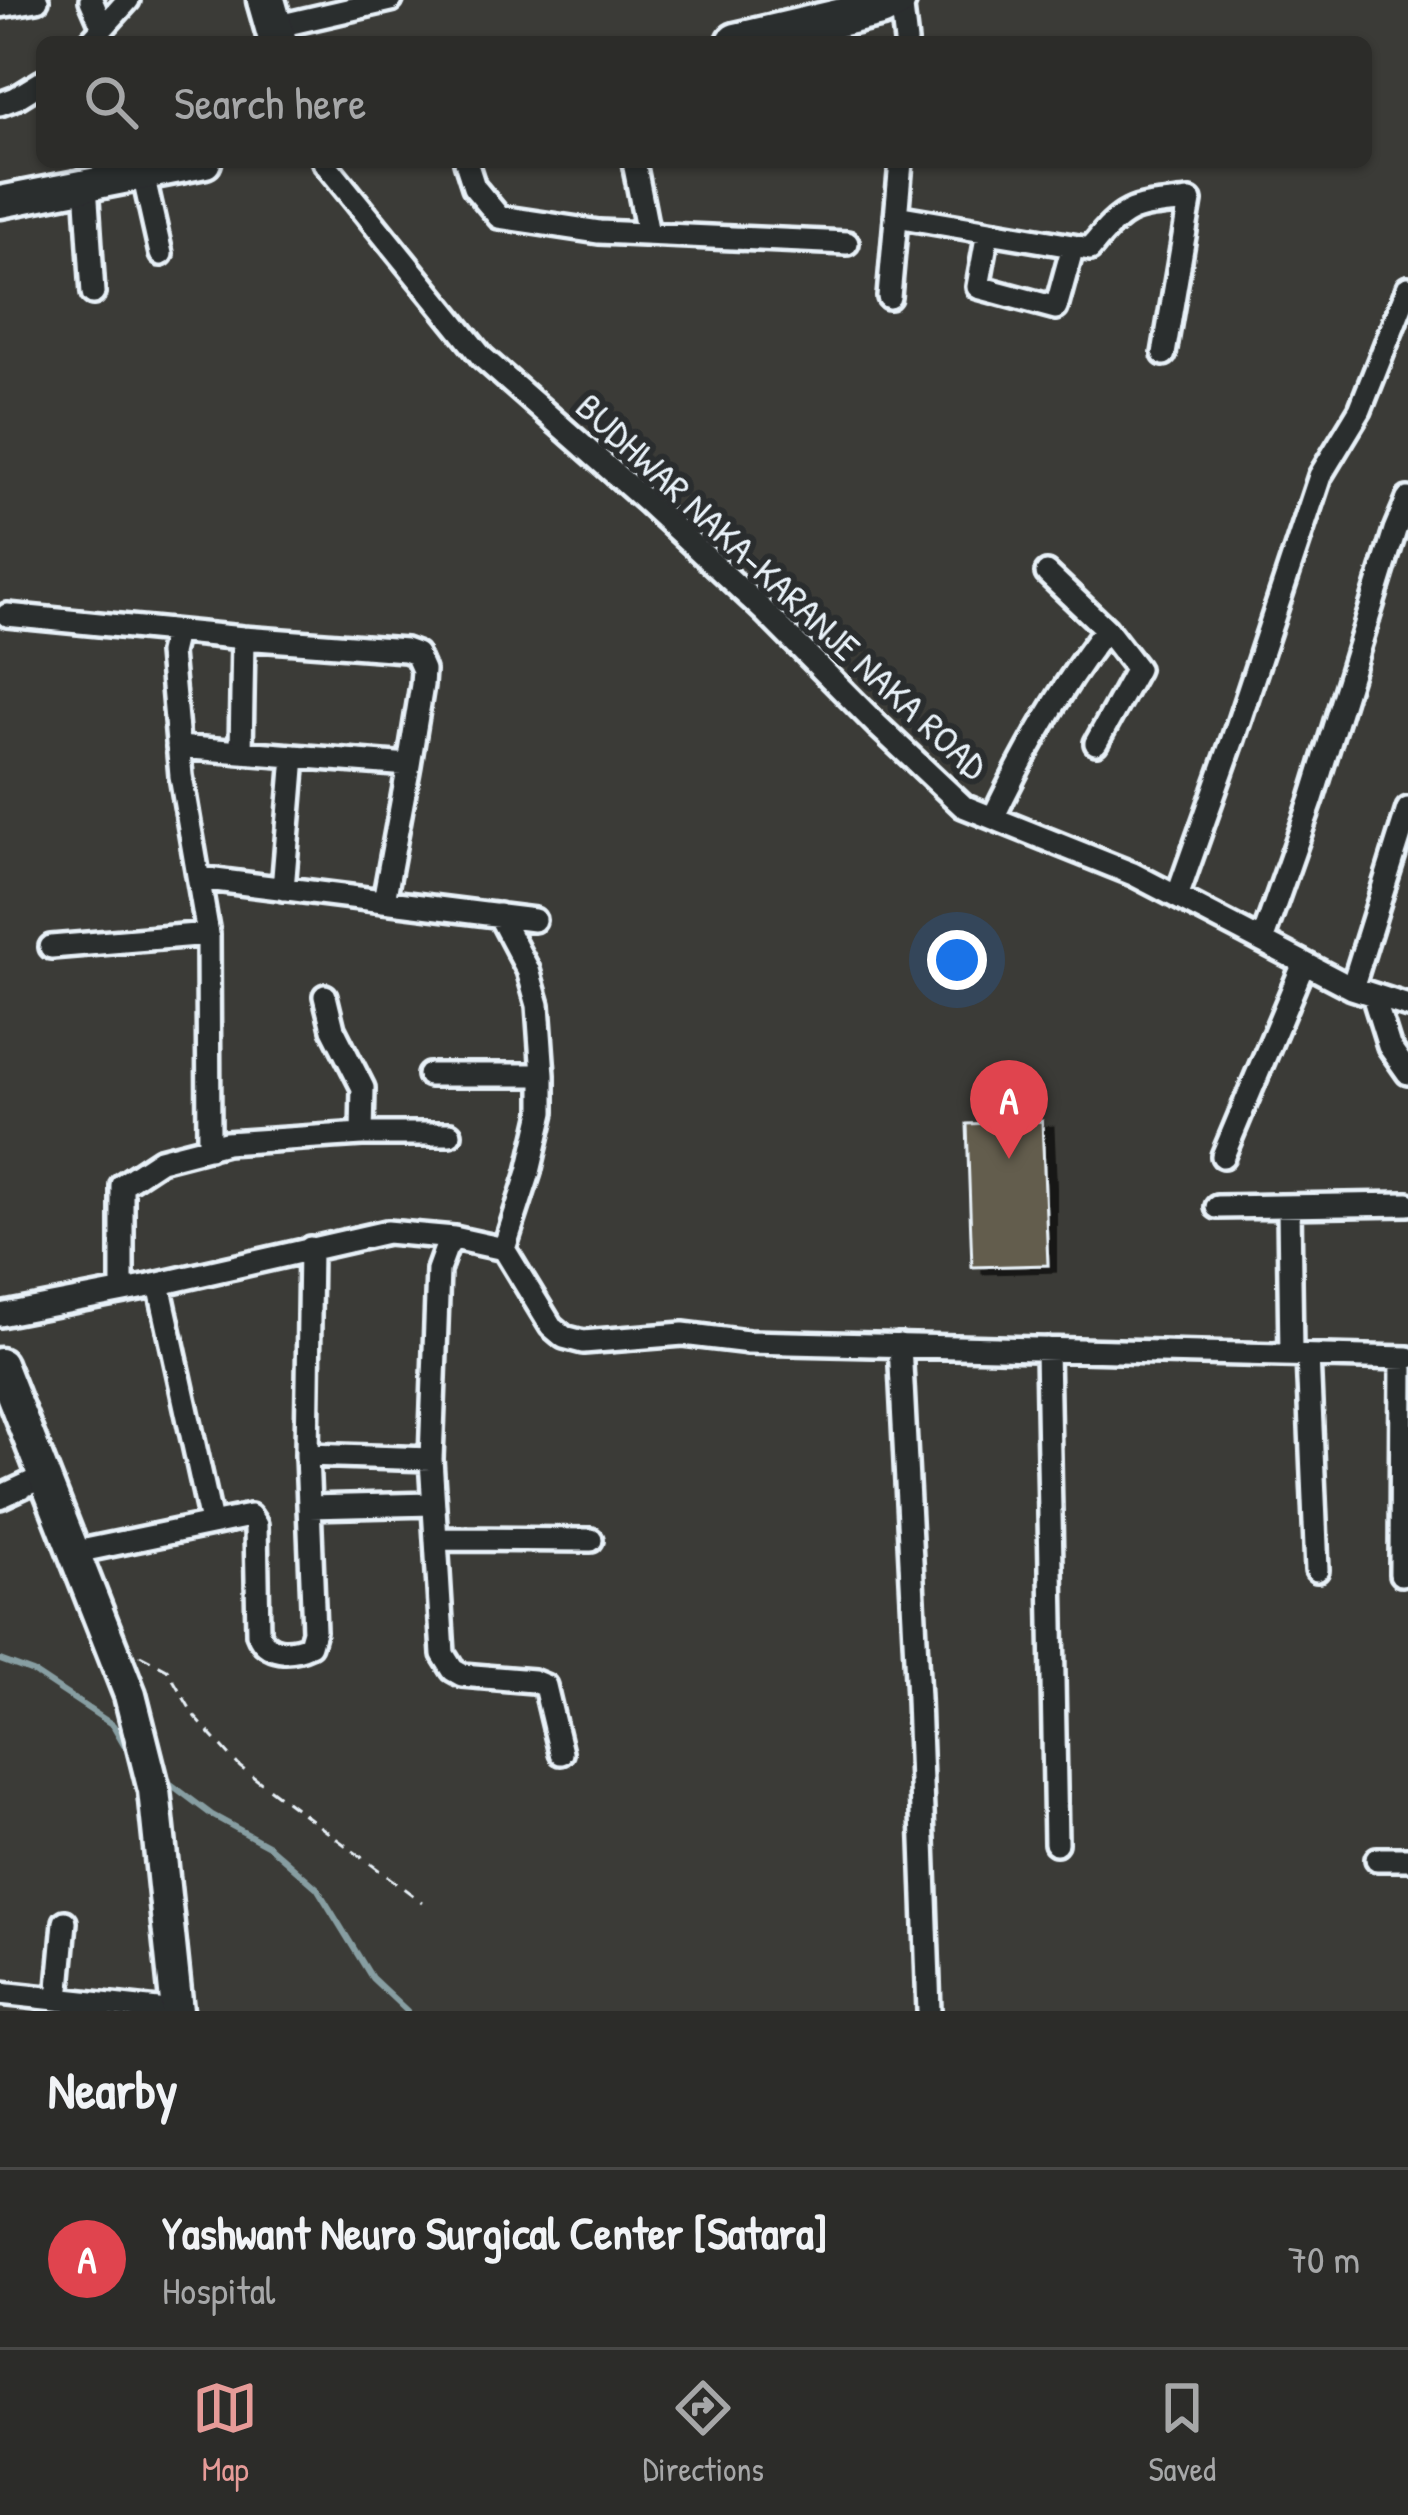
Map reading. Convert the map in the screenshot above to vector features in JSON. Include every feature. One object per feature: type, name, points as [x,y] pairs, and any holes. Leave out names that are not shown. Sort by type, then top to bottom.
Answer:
[{"type":"main road","points":[[788,36],[899,0]]},
{"type":"main road","points":[[0,202],[94,176],[174,168]]},
{"type":"main road","points":[[0,1364],[130,1695],[154,1790],[177,2011]]},
{"type":"street","points":[[0,6],[37,0]]},
{"type":"street","points":[[91,0],[96,35]]},
{"type":"street","points":[[96,35],[128,0]]},
{"type":"street","points":[[273,23],[391,0]]},
{"type":"street","points":[[899,0],[905,36]]},
{"type":"street","points":[[0,104],[36,85]]},
{"type":"street","name":"BUDHWAR NAKA-KARANJE NAKA ROAD","points":[[329,168],[482,357],[648,502],[963,806],[1132,874],[1362,992],[1408,1006]]},
{"type":"street","points":[[468,168],[473,188],[499,217],[599,232],[847,243]]},
{"type":"street","points":[[635,168],[648,234]]},
{"type":"street","points":[[889,297],[900,168]]},
{"type":"street","points":[[143,174],[161,254]]},
{"type":"street","points":[[94,176],[94,293]]},
{"type":"street","points":[[896,216],[1090,249],[1113,220],[1138,207],[1190,201],[1164,354]]},
{"type":"street","points":[[988,232],[978,287],[1057,308],[1073,246]]},
{"type":"street","points":[[1178,897],[1320,476],[1360,410],[1408,287]]},
{"type":"street","points":[[1262,941],[1408,499]]},
{"type":"street","points":[[1047,573],[1106,629],[1137,669],[1096,743]]},
{"type":"street","points":[[7,615],[416,654],[423,670],[422,685],[384,901]]},
{"type":"street","points":[[993,818],[1021,758],[1061,691],[1106,629]]},
{"type":"street","points":[[175,632],[170,653],[178,747],[208,934],[209,1148]]},
{"type":"street","points":[[241,752],[243,638]]},
{"type":"street","points":[[178,747],[409,765]]},
{"type":"street","points":[[283,889],[294,756]]},
{"type":"street","points":[[1408,809],[1362,992],[1408,1073]]},
{"type":"street","points":[[199,878],[534,920]]},
{"type":"street","points":[[499,915],[528,970],[538,1004],[543,1075],[543,1112],[504,1249]]},
{"type":"street","points":[[51,947],[208,934]]},
{"type":"street","points":[[1223,1156],[1304,963]]},
{"type":"street","points":[[325,996],[333,1029],[363,1088],[362,1134]]},
{"type":"street","points":[[429,1075],[543,1075]]},
{"type":"street","points":[[122,1291],[122,1186],[160,1160],[226,1143],[450,1134]]},
{"type":"street","points":[[1217,1207],[1408,1204]]},
{"type":"street","points":[[1289,1206],[1318,1570]]},
{"type":"street","points":[[0,1315],[387,1232],[454,1238],[504,1249],[551,1326],[564,1337],[583,1342],[683,1334],[748,1342],[1405,1358],[1401,1574]]},
{"type":"street","points":[[454,1238],[438,1270],[431,1459],[443,1654],[462,1675],[545,1686],[561,1753]]},
{"type":"street","points":[[76,1552],[211,1522],[253,1518],[258,1633],[265,1647],[278,1652],[310,1645],[314,1631],[307,1455],[310,1249]]},
{"type":"street","points":[[159,1284],[211,1522]]},
{"type":"street","points":[[900,1346],[929,2011]]},
{"type":"street","points":[[1048,1349],[1056,1843]]},
{"type":"street","points":[[307,1455],[431,1459]]},
{"type":"street","points":[[0,1497],[45,1476]]},
{"type":"street","points":[[308,1507],[434,1504]]},
{"type":"street","points":[[436,1539],[591,1540]]},
{"type":"street","points":[[1377,1859],[1408,1859]]},
{"type":"street","points":[[58,2000],[65,1922]]},
{"type":"street","points":[[0,1994],[166,2011]]},
{"type":"path","points":[[114,1654],[144,1655],[167,1670],[195,1717],[240,1767],[422,1902]]},
{"type":"building","points":[[1042,1121],[1048,1265],[972,1267],[967,1124]]},
{"type":"waterway","points":[[0,1660],[33,1672],[113,1725],[134,1757]]},
{"type":"waterway","points":[[164,1779],[212,1815],[269,1846],[317,1888],[372,1978],[407,2011]]},
{"type":"place","name":"Yashwant Neuro Surgical Center [Satara]","points":[[1009,1159]]}]
